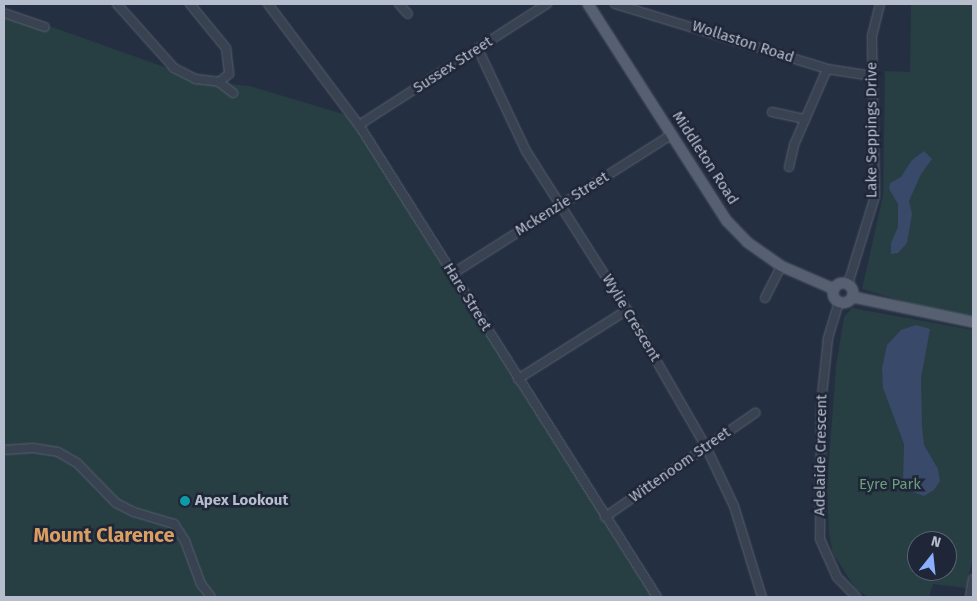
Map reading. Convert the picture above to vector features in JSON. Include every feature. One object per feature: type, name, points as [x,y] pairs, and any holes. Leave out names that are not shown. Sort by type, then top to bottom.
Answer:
[{"type":"main road","name":"Middleton Road","points":[[588,4],[728,221],[747,242],[781,266],[834,289]]},
{"type":"main road","points":[[840,283],[848,284],[853,290],[853,297],[847,303],[839,302],[834,297],[834,289],[840,283]]},
{"type":"main road","points":[[853,297],[973,322]]},
{"type":"street","points":[[117,4],[174,68],[196,79],[219,82],[233,93]]},
{"type":"street","points":[[190,4],[226,48],[229,74],[219,82]]},
{"type":"street","name":"Hare Street","points":[[268,4],[359,125],[657,597]]},
{"type":"street","points":[[399,4],[408,14]]},
{"type":"street","name":"Sussex Street","points":[[359,125],[547,4]]},
{"type":"street","name":"Wollaston Road","points":[[615,4],[644,7],[827,69],[872,76]]},
{"type":"street","name":"Lake Seppings Drive","points":[[848,284],[875,196],[872,36],[880,4]]},
{"type":"street","points":[[4,13],[45,27]]},
{"type":"street","name":"Wylie Crescent","points":[[478,50],[526,151],[562,204],[627,310],[706,447],[734,506],[762,597]]},
{"type":"street","points":[[789,167],[804,119],[827,69]]},
{"type":"street","points":[[772,112],[804,119]]},
{"type":"street","name":"Mckenzie Street","points":[[452,274],[671,135]]},
{"type":"street","points":[[765,298],[781,266]]},
{"type":"street","name":"Adelaide Crescent","points":[[839,302],[828,339],[821,406],[820,539],[837,577],[856,597]]},
{"type":"street","points":[[518,379],[627,310]]},
{"type":"street","name":"Wittenoom Street","points":[[605,517],[755,413]]},
{"type":"street","points":[[4,450],[33,448],[58,452],[77,463],[116,503],[134,512],[174,524],[185,541],[201,584],[211,597]]},
{"type":"street","points":[[970,597],[973,579]]},
{"type":"green space","points":[[911,4],[973,4],[973,314],[969,321],[862,289],[883,196],[885,71],[910,72]]},
{"type":"green space","points":[[4,14],[55,28],[170,69],[196,81],[250,86],[353,117],[515,380],[658,597],[4,597]]},
{"type":"green space","name":"Eyre Park","points":[[852,308],[973,330],[973,556],[966,588],[933,584],[929,597],[868,597],[856,589],[833,554],[829,534],[827,488],[836,366],[844,317]]},
{"type":"water","points":[[924,151],[932,159],[921,174],[909,201],[912,214],[907,243],[898,253],[891,254],[891,243],[898,227],[898,204],[889,189],[890,183],[901,177],[912,160]]},
{"type":"water","points":[[916,325],[930,329],[921,378],[922,425],[924,445],[938,469],[940,481],[934,490],[924,496],[910,491],[903,482],[904,444],[883,388],[882,368],[887,345],[901,330]]},
{"type":"place","name":"Apex Lookout","points":[[185,501]]},
{"type":"district","name":"Mount Clarence","points":[[104,535]]}]
